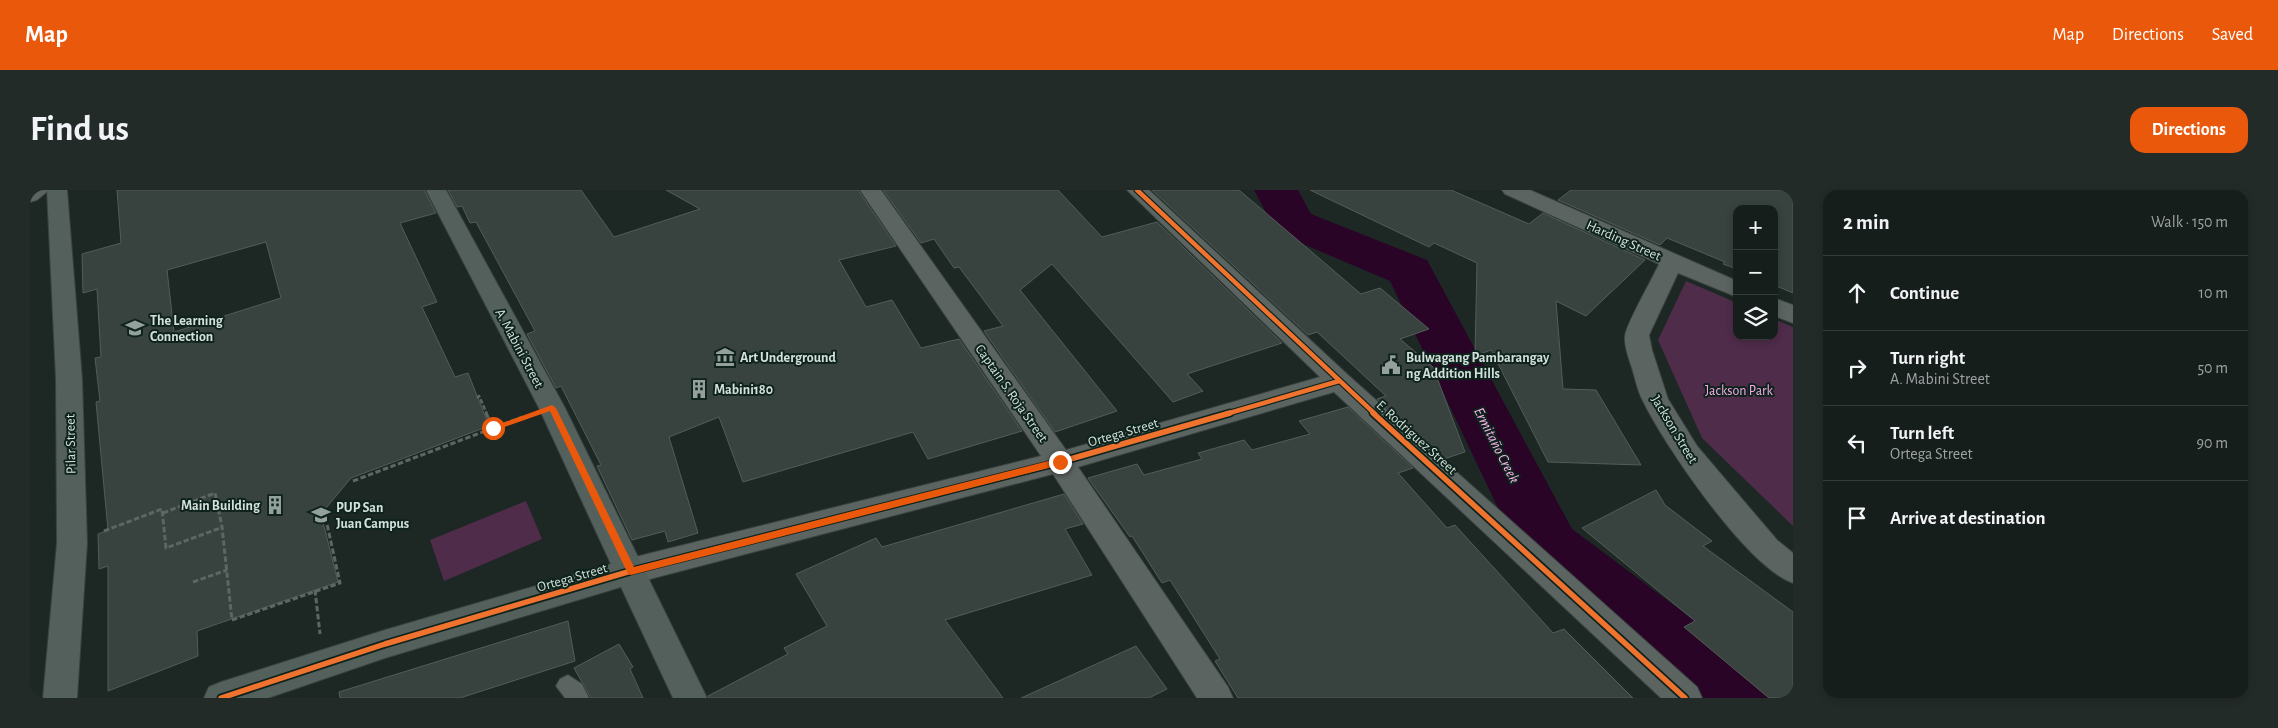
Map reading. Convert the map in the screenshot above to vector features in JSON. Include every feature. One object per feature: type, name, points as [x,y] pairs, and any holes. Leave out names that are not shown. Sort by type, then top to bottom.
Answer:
[{"type":"street","points":[[30,196],[39,190]]},
{"type":"street","name":"Pilar Street","points":[[57,190],[68,379],[72,543],[60,698]]},
{"type":"street","name":"A. Mabini Street","points":[[436,190],[552,408],[690,698]]},
{"type":"street","name":"Captain S. Roja Street","points":[[870,190],[1060,462],[1216,698]]},
{"type":"street","name":"E. Rodriguez Street","points":[[1137,190],[1339,381],[1685,698]]},
{"type":"street","name":"Harding Street","points":[[1512,190],[1733,288]]},
{"type":"street","name":"Jackson Street","points":[[1672,261],[1637,334],[1638,350],[1655,400],[1687,453],[1716,489],[1766,548],[1793,570]]},
{"type":"street","points":[[1778,308],[1793,315]]},
{"type":"street","name":"Ortega Street","points":[[221,698],[323,664],[631,571],[1060,462],[1339,381]]},
{"type":"path","points":[[477,398],[479,396],[493,428]]},
{"type":"path","points":[[353,481],[493,428],[552,408]]},
{"type":"path","points":[[72,543],[162,510],[163,513],[215,493],[223,527],[232,620],[340,583],[325,515]]},
{"type":"path","points":[[163,513],[166,548],[223,527]]},
{"type":"path","points":[[194,582],[227,570]]},
{"type":"path","points":[[315,590],[323,664]]},
{"type":"green space","name":"Jackson Park","points":[[1686,281],[1733,301],[1733,340],[1778,340],[1778,321],[1793,327],[1793,526],[1702,438],[1658,340]]},
{"type":"green space","points":[[526,501],[542,539],[444,581],[430,540]]},
{"type":"building","points":[[117,190],[424,190],[436,213],[400,223],[437,302],[422,307],[455,377],[468,373],[489,426],[351,478],[321,514],[338,582],[197,631],[198,656],[108,691],[108,566],[99,569],[98,534],[108,530],[96,402],[100,401],[95,358],[101,357],[97,289],[83,293],[82,254],[121,243]],"holes":[[[266,242],[281,298],[174,332],[167,270]]]},
{"type":"building","points":[[448,190],[581,190],[614,237],[700,209],[666,190],[858,190],[896,246],[839,260],[866,307],[892,300],[921,348],[959,339],[1022,431],[928,459],[913,432],[743,482],[719,417],[669,437],[698,533],[668,542],[665,531],[632,540],[597,466],[601,465],[561,386],[556,388],[527,334],[535,331],[476,222],[470,223],[462,206],[457,207]]},
{"type":"building","points":[[883,190],[1058,190],[1102,237],[1157,222],[1282,343],[1187,374],[1203,391],[1173,402],[1052,264],[1020,290],[1117,411],[1055,432],[984,331],[1003,326],[959,267],[954,268],[934,239],[921,243]]},
{"type":"building","points":[[1152,190],[1239,190],[1361,294],[1380,288],[1429,329],[1400,339],[1433,367],[1465,452],[1444,459],[1377,399],[1386,396],[1317,332],[1308,335]]},
{"type":"building","points":[[1310,190],[1451,190],[1529,224],[1543,213],[1645,260],[1586,316],[1556,301],[1563,389],[1596,390],[1641,465],[1548,462],[1491,350],[1475,356],[1477,263],[1434,243],[1429,247]]},
{"type":"building","points":[[1571,190],[1793,190],[1793,293],[1778,287],[1778,205],[1733,205],[1733,268],[1723,264],[1725,262],[1667,238],[1660,245],[1558,200]]},
{"type":"building","points":[[1348,407],[1413,468],[1398,473],[1447,528],[1455,525],[1553,633],[1564,629],[1633,698],[1238,698],[1215,661],[1220,659],[1170,580],[1162,583],[1132,536],[1130,537],[1088,478],[1137,464],[1144,475],[1202,459],[1198,453],[1244,440],[1252,450],[1310,434],[1299,421]]},
{"type":"building","points":[[1656,490],[1665,505],[1712,541],[1703,546],[1793,612],[1793,698],[1769,698],[1684,627],[1695,621],[1582,528]]},
{"type":"building","points":[[1064,494],[1083,524],[1065,529],[1092,575],[945,620],[1003,698],[709,698],[708,696],[788,654],[784,648],[827,626],[796,574],[876,538],[882,547]]},
{"type":"building","points":[[568,621],[575,661],[460,698],[340,698],[339,692]]},
{"type":"building","points":[[619,644],[633,667],[630,669],[643,698],[591,698],[574,668]]},
{"type":"building","points":[[1136,646],[1167,689],[1149,698],[1021,698]]},
{"type":"waterway","name":"Ermitaño Creek","points":[[1276,190],[1293,223],[1410,271],[1549,548],[1740,698]]},
{"type":"cycle path","points":[[1137,190],[1339,381],[1685,698]]},
{"type":"cycle path","points":[[221,698],[385,644],[631,571],[1060,462],[1339,381]]},
{"type":"place","name":"The Learning Connection","points":[[135,328]]},
{"type":"place","name":"Art Underground","points":[[725,357]]},
{"type":"place","name":"Bulwagang Pambarangay ng Addition Hills","points":[[1391,365]]},
{"type":"place","name":"Mabini180","points":[[699,389]]},
{"type":"place","name":"Main Building","points":[[275,505]]},
{"type":"place","name":"PUP San Juan Campus","points":[[321,515]]},
{"type":"route","points":[[493,428],[552,408],[631,571],[1060,462]]}]
